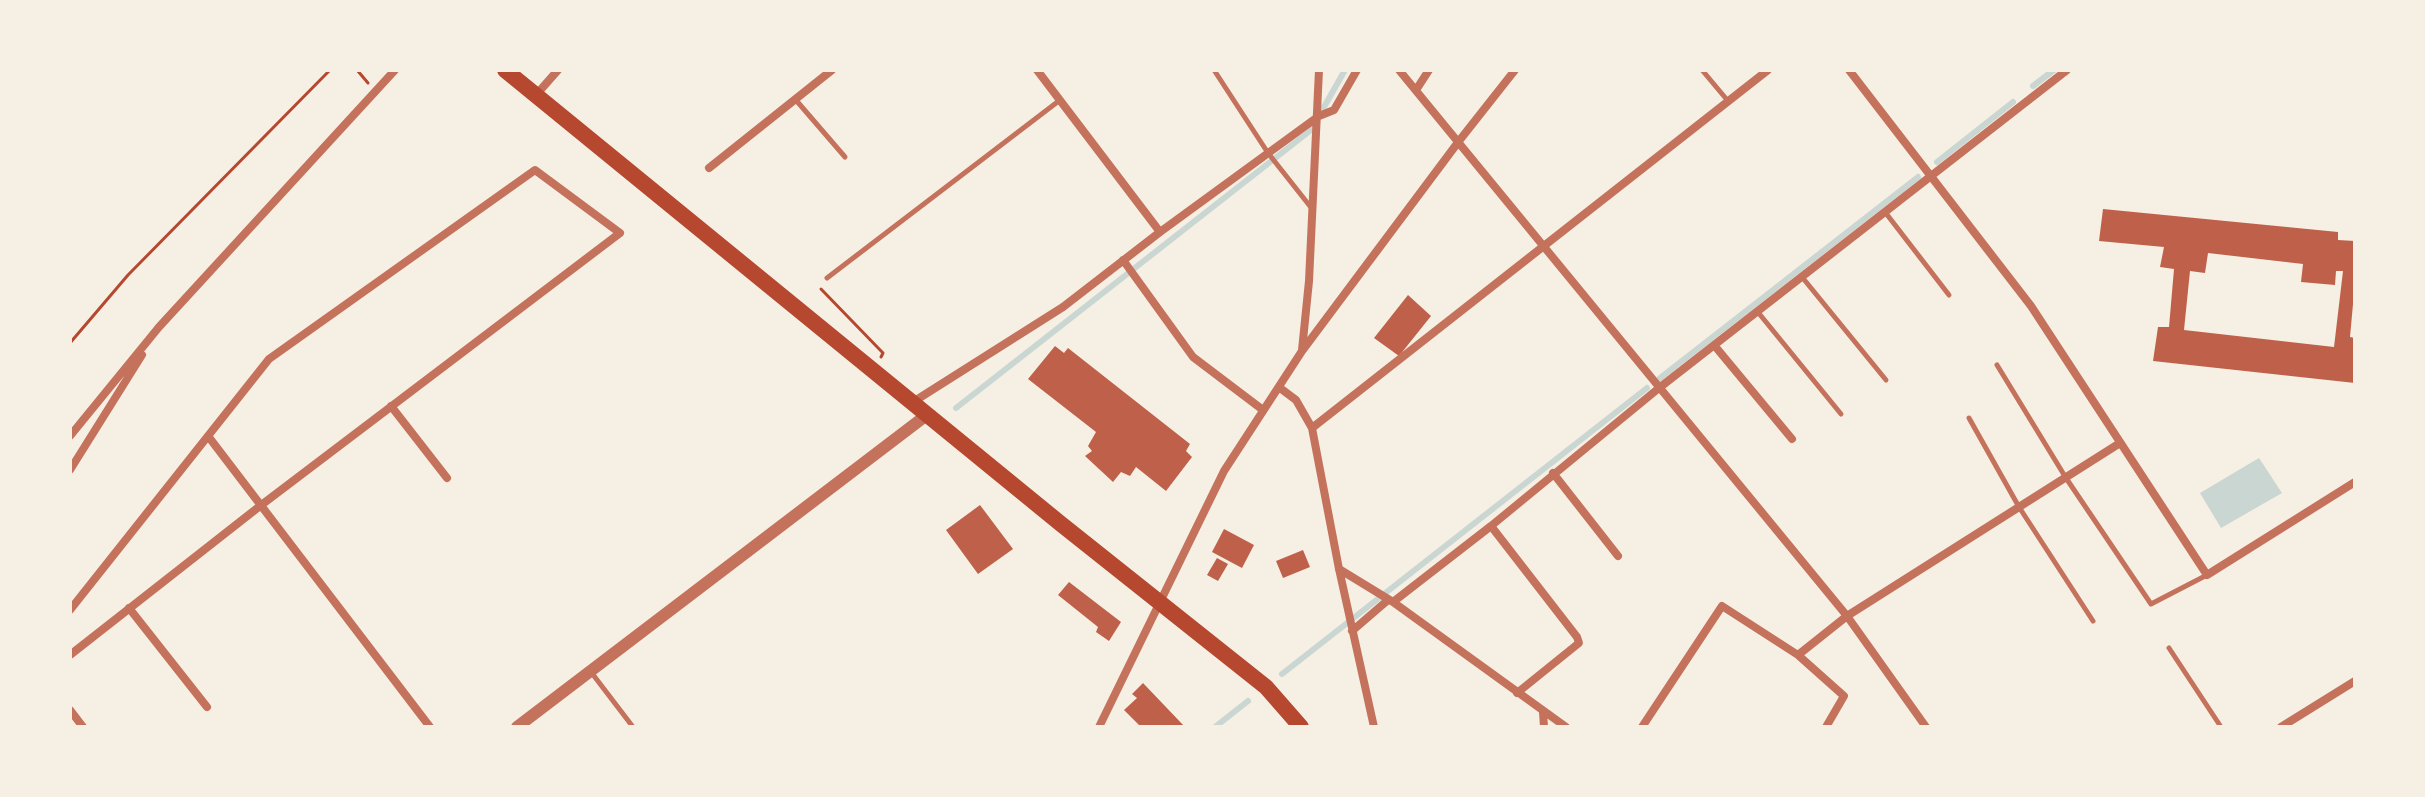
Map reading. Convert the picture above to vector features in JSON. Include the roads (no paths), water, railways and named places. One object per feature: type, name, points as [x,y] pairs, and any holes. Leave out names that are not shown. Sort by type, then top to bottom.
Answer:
[{"type":"main road","points":[[505,70],[1266,687],[1301,727]]},
{"type":"street","points":[[70,436],[159,327],[395,70]]},
{"type":"street","points":[[536,96],[558,70]]},
{"type":"street","points":[[709,168],[832,70]]},
{"type":"street","points":[[1037,70],[1160,232]]},
{"type":"street","points":[[1302,351],[1314,211],[1319,70]]},
{"type":"street","points":[[913,402],[1063,307],[1268,153],[1319,116],[1334,110],[1357,70]]},
{"type":"street","points":[[1399,70],[1847,616],[1926,727]]},
{"type":"street","points":[[1416,90],[1429,70]]},
{"type":"street","points":[[1099,727],[1224,471],[1302,351],[1515,70]]},
{"type":"street","points":[[1312,428],[1768,70]]},
{"type":"street","points":[[1849,70],[2031,306],[2207,575],[2355,482]]},
{"type":"street","points":[[1351,623],[1491,526],[1659,388],[2067,70]]},
{"type":"street","points":[[70,610],[269,359],[535,170],[620,233],[260,506],[70,655]]},
{"type":"street","points":[[1123,260],[1193,357],[1263,410]]},
{"type":"street","points":[[70,470],[159,327]]},
{"type":"street","points":[[1714,345],[1792,439]]},
{"type":"street","points":[[1280,388],[1296,400],[1312,428],[1374,727]]},
{"type":"street","points":[[391,406],[447,478]]},
{"type":"street","points":[[517,727],[928,414]]},
{"type":"street","points":[[208,436],[430,727]]},
{"type":"street","points":[[1798,655],[1847,616],[2120,443]]},
{"type":"street","points":[[1553,473],[1618,556]]},
{"type":"street","points":[[1491,526],[1579,643],[1517,693]]},
{"type":"street","points":[[1339,569],[1385,598],[1566,727]]},
{"type":"street","points":[[1643,727],[1722,606],[1798,655],[1844,696],[1826,727]]},
{"type":"street","points":[[129,608],[207,707]]},
{"type":"street","points":[[2281,727],[2355,681]]},
{"type":"street","points":[[70,710],[83,727]]},
{"type":"street","points":[[1543,712],[1544,727]]},
{"type":"lane","points":[[1214,70],[1268,153],[1314,211]]},
{"type":"lane","points":[[1702,70],[1728,101]]},
{"type":"lane","points":[[794,98],[845,157]]},
{"type":"lane","points":[[827,278],[1060,100]]},
{"type":"lane","points":[[1885,212],[1949,295]]},
{"type":"lane","points":[[1802,277],[1886,380]]},
{"type":"lane","points":[[1757,311],[1841,414]]},
{"type":"lane","points":[[1997,365],[2066,478],[2151,604],[2207,575]]},
{"type":"lane","points":[[1969,418],[2019,507],[2093,621]]},
{"type":"lane","points":[[2169,648],[2221,727]]},
{"type":"lane","points":[[591,671],[633,727]]},
{"type":"waterway","points":[[956,408],[1311,130],[1345,70]]},
{"type":"waterway","points":[[2033,86],[2054,70]]},
{"type":"waterway","points":[[1937,162],[2013,102]]},
{"type":"waterway","points":[[1660,378],[1918,177]]},
{"type":"waterway","points":[[1282,674],[1647,388]]},
{"type":"waterway","points":[[1215,727],[1248,701]]}]
